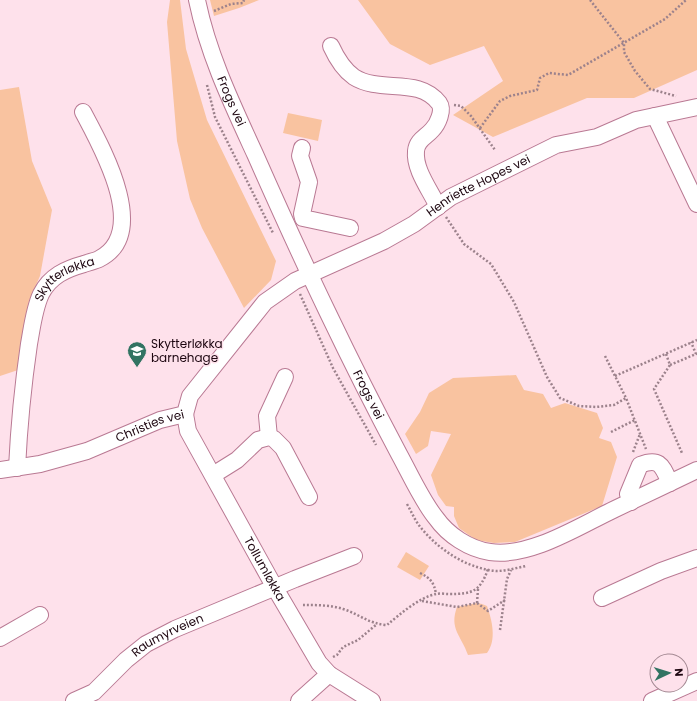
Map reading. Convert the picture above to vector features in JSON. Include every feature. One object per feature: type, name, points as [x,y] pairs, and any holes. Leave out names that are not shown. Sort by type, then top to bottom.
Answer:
[{"type":"street","name":"Frogs vei","points":[[196,0],[200,16],[228,96],[310,274],[370,400],[401,458],[436,518],[449,533],[468,545],[489,552],[514,552],[553,539],[670,483],[696,473]]},
{"type":"street","points":[[331,46],[336,55],[353,76],[364,82],[378,86],[413,87],[424,90],[440,104],[438,120],[432,130],[420,140],[416,151],[422,177],[438,207]]},
{"type":"street","name":"Henriette Hopes vei","points":[[310,274],[384,240],[414,224],[451,197],[556,145],[598,137],[636,120],[697,107]]},
{"type":"street","name":"Skytterløkka","points":[[17,468],[23,386],[35,314],[41,294],[47,283],[58,274],[98,260],[110,251],[120,234],[122,222],[117,185],[109,164],[83,112]]},
{"type":"street","points":[[655,116],[697,204]]},
{"type":"street","points":[[302,148],[300,156],[309,182],[302,214],[303,218],[350,228]]},
{"type":"street","name":"Christies vei","points":[[0,470],[40,464],[87,451],[160,420],[185,414],[190,396],[265,302],[310,274]]},
{"type":"street","points":[[269,437],[267,416],[285,377]]},
{"type":"street","name":"Tollumløkka","points":[[185,414],[188,431],[285,606],[324,669],[372,701]]},
{"type":"street","points":[[213,475],[237,460],[258,440],[269,437],[274,439],[283,448],[309,497]]},
{"type":"street","points":[[631,502],[628,494],[640,465],[650,461],[657,462],[664,470],[670,483]]},
{"type":"street","name":"Raumyrveien","points":[[74,701],[94,692],[126,660],[146,644],[175,629],[354,556]]},
{"type":"street","points":[[602,598],[661,571],[697,558]]},
{"type":"street","points":[[0,638],[40,615]]},
{"type":"street","points":[[299,701],[324,669]]},
{"type":"street","points":[[652,701],[697,681]]},
{"type":"path","points":[[200,16],[231,4],[243,3],[244,0]]},
{"type":"path","points":[[590,0],[624,43],[624,52],[634,71],[650,89],[681,97]]},
{"type":"path","points":[[480,128],[500,101],[510,96],[537,90],[540,78],[549,73],[568,75],[665,19],[686,0]]},
{"type":"path","points":[[206,79],[215,117],[273,234]]},
{"type":"path","points":[[440,104],[447,103],[462,106],[480,128],[495,150]]},
{"type":"path","points":[[438,207],[464,244],[491,264],[514,302],[547,377],[560,398],[579,406],[596,407],[614,405],[626,398]]},
{"type":"path","points":[[295,282],[333,368],[379,451]]},
{"type":"path","points":[[615,376],[697,340]]},
{"type":"path","points":[[682,453],[654,388],[670,366],[696,354],[691,342]]},
{"type":"path","points":[[666,354],[670,366]]},
{"type":"path","points":[[605,356],[626,398],[650,461]]},
{"type":"path","points":[[611,432],[635,420]]},
{"type":"path","points":[[407,503],[417,523],[435,543],[464,563],[496,570],[511,570],[528,565]]},
{"type":"path","points":[[477,603],[478,589],[485,579],[488,569]]},
{"type":"path","points":[[500,630],[507,579],[511,570]]},
{"type":"path","points":[[420,572],[431,579],[435,586],[436,594]]},
{"type":"path","points":[[285,606],[318,605],[343,609],[377,624],[387,625],[412,605],[436,594],[470,592],[478,589]]},
{"type":"path","points":[[421,601],[457,607],[477,603],[488,611],[504,600]]},
{"type":"path","points":[[324,669],[343,647],[358,640],[377,624]]},
{"type":"shaded area","points":[[170,0],[180,0],[186,49],[207,120],[276,261],[271,280],[244,308],[202,228],[190,199],[177,141],[167,22]]},
{"type":"shaded area","points":[[210,0],[259,0],[214,16]]},
{"type":"shaded area","points":[[358,0],[697,0],[697,70],[634,98],[587,98],[493,137],[453,115],[503,81],[484,46],[430,65],[390,44]]},
{"type":"shaded area","points":[[19,87],[32,161],[52,210],[40,276],[29,301],[18,370],[0,376],[0,90]]},
{"type":"shaded area","points":[[288,113],[322,120],[318,141],[283,133]]},
{"type":"shaded area","points":[[516,375],[524,390],[543,394],[551,408],[565,403],[597,413],[603,428],[599,438],[611,442],[617,457],[602,506],[515,542],[494,543],[476,540],[459,528],[454,516],[454,507],[446,506],[438,495],[431,475],[451,434],[431,431],[428,446],[416,454],[405,434],[420,412],[429,393],[453,378]]},
{"type":"shaded area","points":[[406,552],[429,566],[420,580],[397,567]]},
{"type":"shaded area","points":[[477,603],[487,606],[491,617],[493,630],[492,642],[487,653],[468,655],[455,627],[455,615],[457,607]]},
{"type":"place","name":"Skytterløkka barnehage","points":[[137,368]]}]
